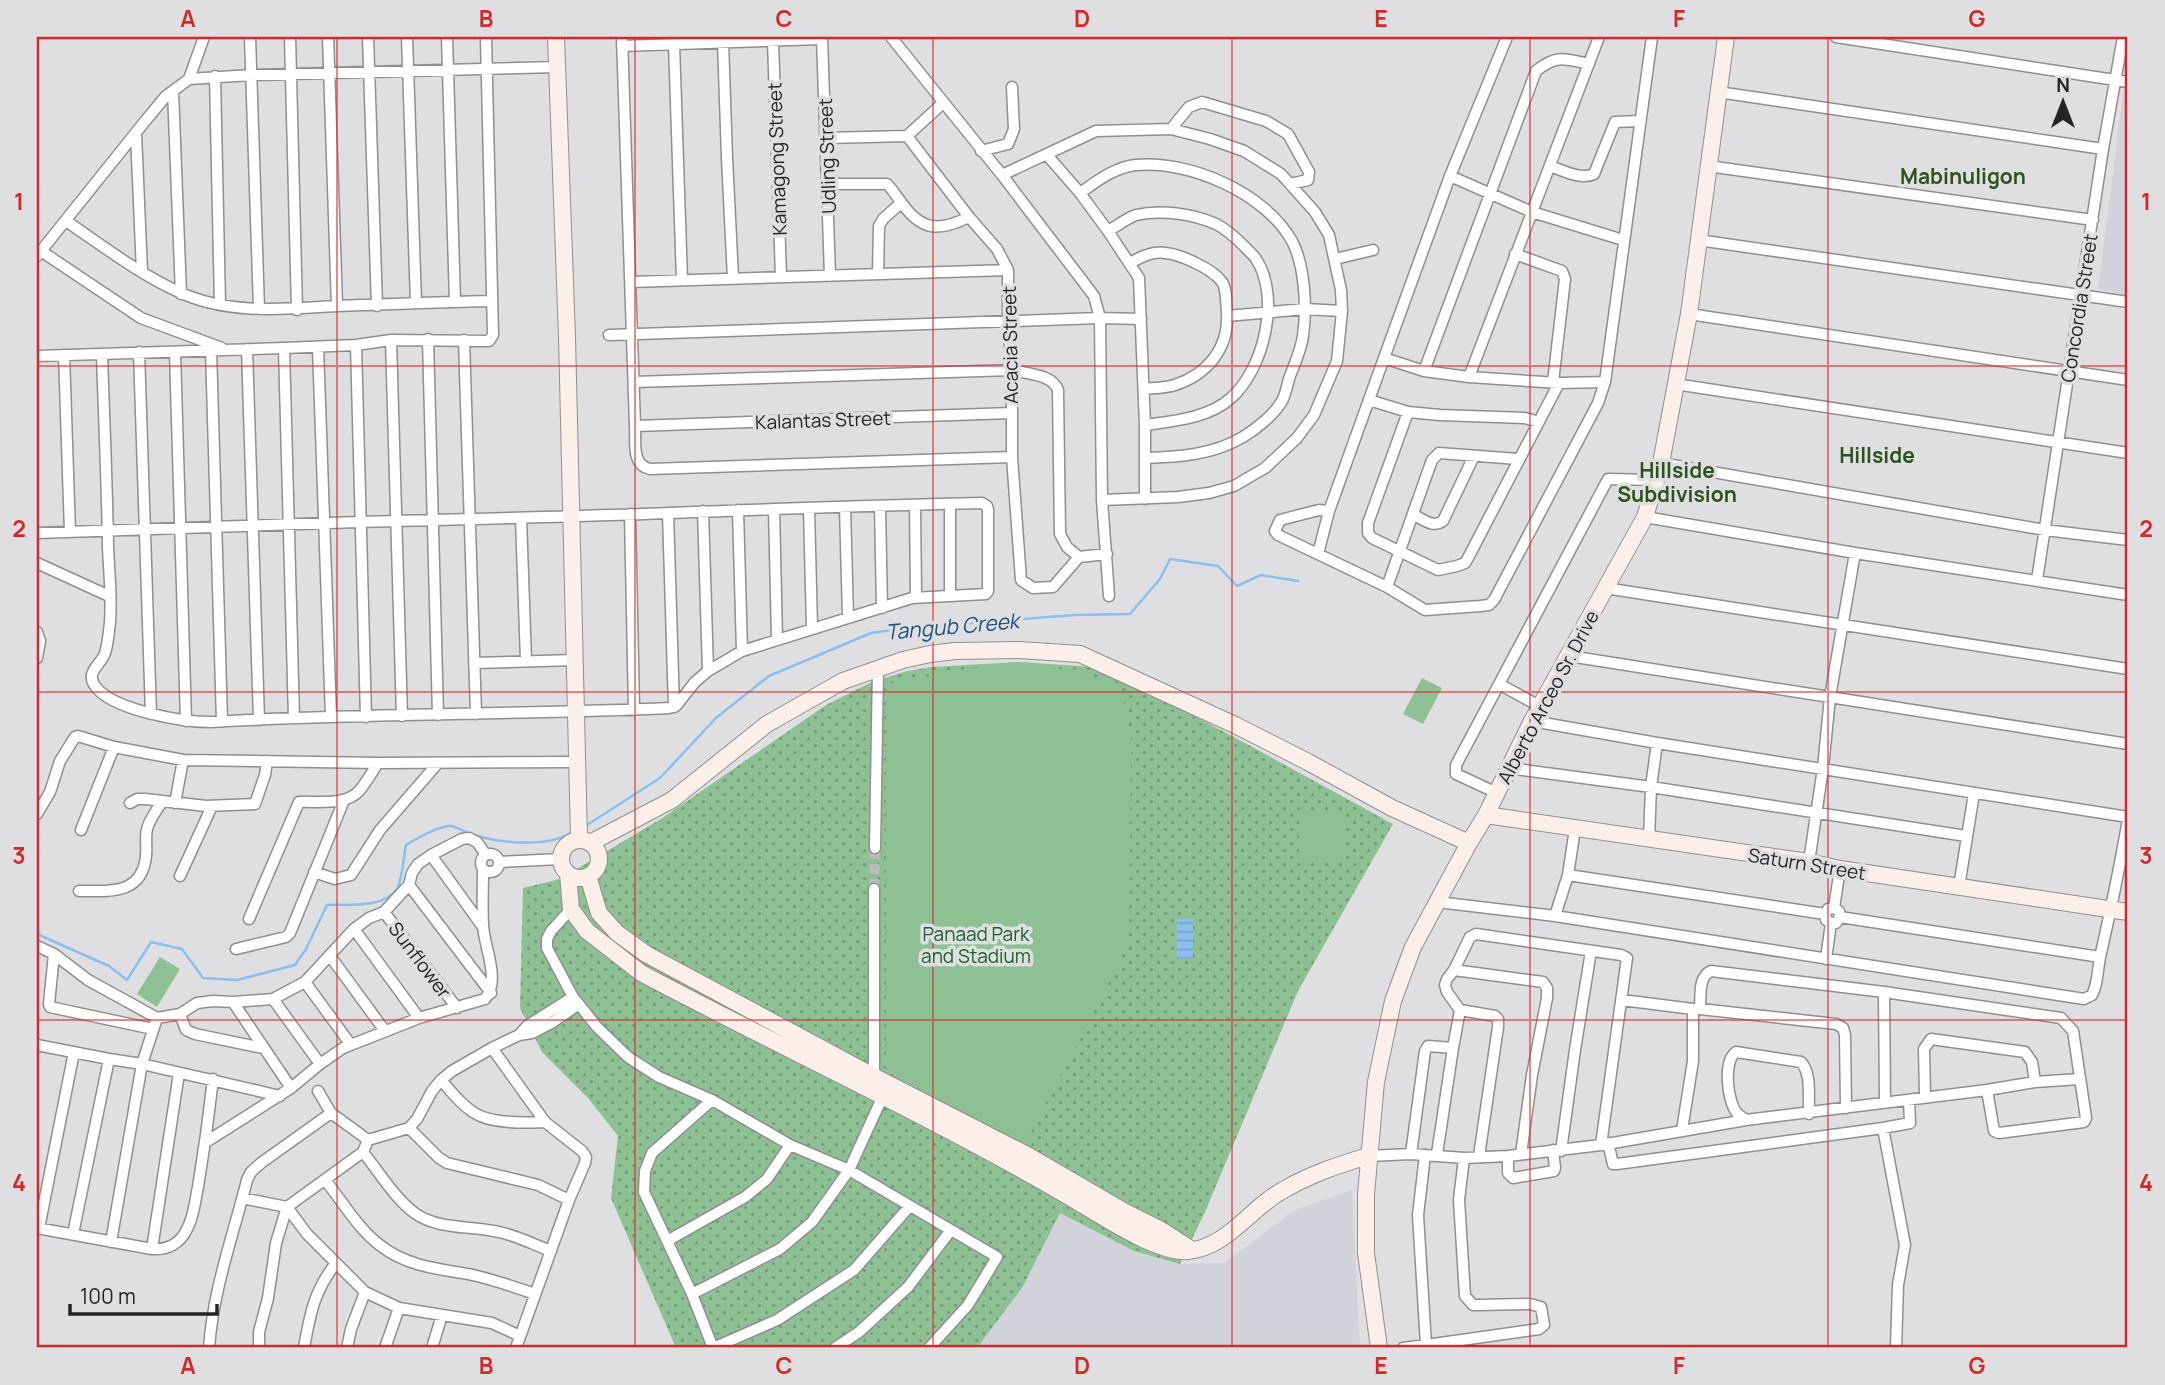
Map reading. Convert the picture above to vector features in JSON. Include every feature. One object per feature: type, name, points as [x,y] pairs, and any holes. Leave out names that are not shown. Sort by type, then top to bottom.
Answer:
[{"type":"street","points":[[189,79],[204,37]]},
{"type":"street","points":[[250,37],[259,309]]},
{"type":"street","points":[[290,37],[297,310]]},
{"type":"street","points":[[328,37],[337,306]]},
{"type":"street","points":[[368,37],[377,306]]},
{"type":"street","points":[[407,37],[416,303]]},
{"type":"street","points":[[447,37],[455,302]]},
{"type":"street","points":[[37,356],[318,347],[391,340],[484,342],[492,338],[486,37]]},
{"type":"street","points":[[556,37],[567,337],[576,762],[585,841]]},
{"type":"street","points":[[891,37],[1002,175],[1094,296],[1100,318],[1102,500],[1110,596]]},
{"type":"street","points":[[1318,554],[1329,511],[1450,176],[1507,37]]},
{"type":"street","points":[[1469,377],[1599,37]]},
{"type":"street","points":[[1329,511],[1300,513],[1280,520],[1275,531],[1387,587],[1425,610],[1489,605],[1494,600],[1598,403],[1605,382],[1653,37]]},
{"type":"street","name":"Alberto Arceo Sr. Drive","points":[[1379,1348],[1366,1252],[1366,1194],[1376,1082],[1393,1001],[1413,947],[1644,517],[1657,480],[1689,314],[1726,37]]},
{"type":"street","points":[[1836,37],[2128,82]]},
{"type":"street","name":"Concordia Street","points":[[2037,580],[2103,149],[2123,37]]},
{"type":"street","points":[[822,38],[674,44],[622,41],[637,463],[642,468],[650,469],[1012,457]]},
{"type":"street","name":"Udling Street","points":[[822,38],[830,276]]},
{"type":"street","name":"Kamagong Street","points":[[774,41],[781,277]]},
{"type":"street","points":[[723,42],[733,278]]},
{"type":"street","points":[[674,44],[682,280]]},
{"type":"street","points":[[1424,371],[1536,71],[1547,62],[1560,57],[1589,64]]},
{"type":"street","points":[[225,350],[141,318],[39,253],[166,96],[189,79],[215,76],[557,67]]},
{"type":"street","points":[[215,76],[220,305]]},
{"type":"street","points":[[981,150],[1007,144],[1013,136],[1012,87]]},
{"type":"street","points":[[173,91],[181,293]]},
{"type":"street","points":[[1718,92],[2103,149]]},
{"type":"street","points":[[1171,130],[1189,107],[1202,102],[1266,121],[1288,134],[1309,172],[1308,180],[1290,184]]},
{"type":"street","points":[[827,138],[907,136],[943,103]]},
{"type":"street","points":[[1550,166],[1590,177],[1594,174],[1615,122],[1640,121]]},
{"type":"street","points":[[1002,175],[1096,131],[1171,130],[1210,139],[1244,151],[1281,174],[1315,212],[1329,235],[1341,290],[1342,312],[1337,361],[1314,415],[1297,438],[1265,468],[1234,486],[1209,493],[1102,500]]},
{"type":"street","points":[[136,133],[142,272]]},
{"type":"street","name":"Acacia Street","points":[[907,136],[997,249],[1009,270],[1012,457],[1021,580],[1033,588],[1053,587],[1079,557]]},
{"type":"street","points":[[1046,155],[1080,193],[1139,278],[1145,499]]},
{"type":"street","points":[[1080,193],[1108,174],[1135,165],[1192,172],[1223,182],[1275,216],[1293,243],[1302,274],[1305,309],[1300,346],[1281,402],[1262,424],[1242,438],[1191,456],[1145,458]]},
{"type":"street","points":[[1708,166],[2093,220]]},
{"type":"street","points":[[1450,176],[1532,212],[1623,240]]},
{"type":"street","points":[[828,184],[887,184],[920,223],[933,227],[951,226],[969,217]]},
{"type":"street","points":[[878,274],[879,226],[901,203]]},
{"type":"street","points":[[1108,231],[1135,215],[1166,213],[1194,217],[1218,225],[1256,258],[1265,281],[1267,313],[1263,344],[1254,366],[1231,398],[1212,410],[1192,417],[1145,425]]},
{"type":"street","points":[[66,221],[142,272],[181,293],[220,305],[297,310],[337,306],[492,301]]},
{"type":"street","points":[[1698,240],[2128,302]]},
{"type":"street","points":[[1335,259],[1373,250]]},
{"type":"street","points":[[1130,264],[1146,255],[1165,253],[1186,259],[1205,268],[1222,282],[1226,295],[1227,330],[1211,365],[1194,377],[1173,386],[1144,389]]},
{"type":"street","points":[[1408,412],[1368,523],[1368,533],[1372,538],[1438,570],[1465,563],[1539,422],[1556,382],[1565,279],[1562,271],[1515,254]]},
{"type":"street","points":[[631,282],[1009,270]]},
{"type":"street","points":[[1227,316],[1305,309],[1342,312]]},
{"type":"street","points":[[1689,314],[2128,380]]},
{"type":"street","points":[[609,335],[1100,318],[1141,319]]},
{"type":"street","points":[[428,339],[438,715]]},
{"type":"street","points":[[391,340],[402,716]]},
{"type":"street","points":[[464,340],[476,714]]},
{"type":"street","points":[[356,345],[366,717]]},
{"type":"street","points":[[318,347],[331,717]]},
{"type":"street","points":[[284,348],[295,718]]},
{"type":"street","points":[[247,349],[259,720]]},
{"type":"street","points":[[211,350],[222,721]]},
{"type":"street","points":[[139,352],[151,714]]},
{"type":"street","points":[[175,352],[186,721]]},
{"type":"street","points":[[37,533],[108,531],[180,528],[216,528],[361,522],[432,521],[703,511],[982,503],[987,506],[989,588],[986,594],[916,597],[742,650],[708,671],[674,707],[577,713],[514,712],[222,721],[186,721],[151,714],[116,701],[94,685],[92,678],[93,669],[104,655],[110,622],[108,531],[102,354]]},
{"type":"street","points":[[64,355],[70,532]]},
{"type":"street","points":[[1384,358],[1424,371],[1469,377],[1605,382]]},
{"type":"street","points":[[634,382],[1012,370],[1050,379],[1056,383],[1058,390],[1060,534],[1067,547],[1079,557],[1107,554]]},
{"type":"street","points":[[1675,384],[2128,453]]},
{"type":"street","points":[[1369,400],[1408,412],[1525,418],[1539,422]]},
{"type":"street","name":"Kalantas Street","points":[[635,426],[1012,413]]},
{"type":"street","points":[[1387,587],[1435,456],[1439,453],[1518,459]]},
{"type":"street","points":[[1414,515],[1433,524],[1443,521],[1474,456]]},
{"type":"street","points":[[1661,463],[2045,530],[2128,540]]},
{"type":"street","points":[[1497,793],[1456,774],[1455,771],[1499,684],[1608,479],[1657,480]]},
{"type":"street","points":[[950,504],[950,595]]},
{"type":"street","points":[[915,505],[916,597]]},
{"type":"street","points":[[880,506],[882,608]]},
{"type":"street","points":[[845,507],[848,617]]},
{"type":"street","points":[[774,509],[777,638]]},
{"type":"street","points":[[809,509],[812,628]]},
{"type":"street","points":[[738,510],[742,650]]},
{"type":"street","points":[[703,511],[708,671]]},
{"type":"street","points":[[668,513],[674,707]]},
{"type":"street","points":[[630,514],[634,710]]},
{"type":"street","points":[[1644,517],[2128,595]]},
{"type":"street","points":[[522,518],[526,661]]},
{"type":"street","points":[[1809,862],[1830,696],[1855,553]]},
{"type":"street","points":[[37,563],[109,596]]},
{"type":"street","points":[[1605,588],[2128,669]]},
{"type":"street","points":[[37,632],[40,641],[37,658]]},
{"type":"street","points":[[585,841],[596,848],[599,859],[595,872],[578,878],[568,874],[563,868],[563,850],[570,843],[585,841],[672,800],[767,724],[843,681],[903,660],[956,651],[1028,650],[1080,654],[1235,725],[1308,761],[1392,808],[1469,843]]},
{"type":"street","points":[[1569,656],[2128,744]]},
{"type":"street","points":[[474,663],[575,660]]},
{"type":"street","points":[[875,848],[878,668]]},
{"type":"street","points":[[1437,902],[1555,916],[2084,999],[2092,995],[2098,985],[2100,957],[2120,911],[2128,819],[1657,743],[1537,714],[1499,684]]},
{"type":"street","points":[[37,814],[50,792],[60,761],[75,737],[82,736],[114,747],[183,760],[576,762]]},
{"type":"street","points":[[1649,841],[1651,787],[1657,743]]},
{"type":"street","points":[[81,830],[114,747]]},
{"type":"street","points":[[175,803],[183,760]]},
{"type":"street","points":[[130,803],[137,799],[212,806],[255,804],[267,761]]},
{"type":"street","points":[[250,919],[299,802],[344,800],[358,793],[378,763]]},
{"type":"street","points":[[314,872],[335,879],[351,875],[380,830],[438,763]]},
{"type":"street","points":[[1508,768],[1651,787],[1966,836]]},
{"type":"street","points":[[1959,887],[1974,793]]},
{"type":"street","points":[[236,949],[286,937],[293,928],[344,800]]},
{"type":"street","points":[[79,891],[124,889],[134,884],[142,873],[146,857],[146,830],[163,801]]},
{"type":"street","points":[[180,876],[212,806]]},
{"type":"street","name":"Saturn Street","points":[[1486,815],[2120,911]]},
{"type":"street","points":[[1555,916],[1568,875],[1575,829]]},
{"type":"street","points":[[54,954],[50,1007],[155,1023],[180,1014],[197,1003],[273,999],[305,982],[354,929],[369,918],[384,912],[409,884],[418,864],[431,855],[469,838],[477,842],[486,855]]},
{"type":"street","points":[[483,869],[491,872],[497,869],[499,862],[492,854],[486,855]]},
{"type":"street","points":[[431,855],[483,927]]},
{"type":"street","points":[[206,1142],[280,1096],[333,1054],[419,1018],[485,999],[491,993],[491,968],[483,927],[481,864],[486,855]]},
{"type":"street","points":[[499,862],[561,859]]},
{"type":"street","points":[[1826,959],[1840,869]]},
{"type":"street","points":[[568,874],[571,909],[587,931],[640,973],[877,1089],[1027,1154],[1192,1250],[1217,1242],[1278,1193],[1322,1170],[1368,1156],[1508,1156],[1605,1144],[1746,1120],[1809,1114],[2035,1082],[2080,1079]]},
{"type":"street","points":[[1568,875],[2100,957]]},
{"type":"street","points":[[588,876],[599,913],[617,933],[646,954],[877,1089]]},
{"type":"street","points":[[409,884],[491,993]]},
{"type":"street","points":[[692,1294],[780,1249],[812,1222],[849,1170],[877,1089],[874,889]]},
{"type":"street","points":[[571,909],[551,931],[547,948],[576,1001],[597,1027],[628,1057],[659,1077],[712,1100],[790,1145],[849,1170],[997,1257],[968,1305],[929,1348]]},
{"type":"street","name":"Sunflower","points":[[384,912],[457,1008]]},
{"type":"street","points":[[354,929],[419,1018]]},
{"type":"street","points":[[1479,1157],[1498,1019],[1495,1016],[1460,1010],[1445,989],[1447,979],[1470,937],[1476,934],[1627,958],[1605,1144],[1613,1164],[1910,1123],[1909,1100]]},
{"type":"street","points":[[37,946],[54,954],[88,980],[155,1023]]},
{"type":"street","points":[[1508,1156],[1508,1173],[1513,1178],[1554,1171],[1591,951]]},
{"type":"street","points":[[330,956],[384,1031]]},
{"type":"street","points":[[1454,970],[1543,982],[1547,988],[1521,1154]]},
{"type":"street","points":[[1682,1130],[1693,1061],[1696,1009],[1702,979],[1711,971],[1884,992],[2061,1018],[2073,1031],[2086,1113],[2084,1122],[1999,1133],[1994,1131],[1987,1090]]},
{"type":"street","points":[[305,982],[351,1045]]},
{"type":"street","points":[[1884,992],[1885,1102]]},
{"type":"street","points":[[273,999],[320,1064]]},
{"type":"street","points":[[1622,1000],[1836,1024],[1843,1028],[1845,1035],[1846,1108]]},
{"type":"street","points":[[368,1140],[410,1128],[441,1080],[492,1048],[553,1022],[576,1001]]},
{"type":"street","points":[[233,1002],[291,1088]]},
{"type":"street","points":[[1437,1154],[1460,1010]]},
{"type":"street","points":[[180,1014],[186,1030],[195,1034],[263,1048]]},
{"type":"street","points":[[111,1242],[142,1064],[155,1023]]},
{"type":"street","points":[[1925,1097],[1924,1049],[1931,1039],[2025,1052],[2032,1062],[2035,1082]]},
{"type":"street","points":[[1411,1154],[1425,1051],[1427,1046],[1453,1048]]},
{"type":"street","points":[[37,1048],[142,1064],[280,1096]]},
{"type":"street","points":[[492,1048],[545,1122],[586,1157],[516,1348]]},
{"type":"street","points":[[74,1052],[38,1228],[152,1249],[166,1250],[175,1244],[187,1229],[195,1205],[213,1079]]},
{"type":"street","points":[[1746,1120],[1737,1113],[1730,1098],[1728,1062],[1736,1052],[1801,1062],[1808,1075],[1809,1114]]},
{"type":"street","points":[[73,1234],[109,1059]]},
{"type":"street","points":[[152,1249],[179,1073]]},
{"type":"street","points":[[441,1080],[475,1114],[520,1123],[545,1122]]},
{"type":"street","points":[[318,1091],[331,1113],[368,1140]]},
{"type":"street","points":[[712,1100],[652,1153],[645,1171],[644,1192],[692,1294],[713,1348],[777,1320],[854,1270],[909,1207]]},
{"type":"street","points":[[209,1348],[222,1269],[251,1172],[331,1113]]},
{"type":"street","points":[[410,1128],[447,1163],[538,1185],[569,1200]]},
{"type":"street","points":[[1882,1128],[1905,1245],[1898,1284],[1896,1348]]},
{"type":"street","points":[[259,1348],[276,1243],[287,1207],[363,1152],[368,1140]]},
{"type":"street","points":[[667,1241],[745,1198],[767,1179],[790,1145]]},
{"type":"street","points":[[363,1152],[407,1207],[418,1216],[439,1223],[496,1231],[551,1251]]},
{"type":"street","points":[[1425,1155],[1418,1214],[1426,1345]]},
{"type":"street","points":[[1403,1348],[1539,1329],[1544,1325],[1541,1307],[1530,1304],[1478,1305],[1465,1296],[1459,1200],[1464,1158]]},
{"type":"street","points":[[325,1180],[367,1234],[401,1259],[425,1267],[499,1281],[535,1294]]},
{"type":"street","points":[[242,1198],[287,1207],[307,1234],[365,1293],[400,1308],[492,1323],[520,1336]]},
{"type":"street","points":[[835,1348],[859,1332],[908,1287],[951,1230]]},
{"type":"street","points":[[304,1348],[314,1299],[323,1280],[336,1263]]},
{"type":"street","points":[[347,1348],[351,1329],[365,1293]]},
{"type":"street","points":[[385,1348],[400,1308]]},
{"type":"street","points":[[432,1348],[442,1315]]},
{"type":"shaded area","points":[[2124,87],[2128,88],[2128,295],[2098,289]]},
{"type":"shaded area","points":[[1352,1190],[1360,1348],[977,1348],[1022,1288],[1060,1213],[1134,1251],[1180,1264],[1225,1263],[1293,1211]]},
{"type":"green space","name":"Panaad Park and Stadium","points":[[1019,662],[1106,670],[1393,824],[1298,991],[1205,1212],[1180,1264],[1134,1251],[1060,1213],[1022,1288],[977,1348],[676,1348],[611,1198],[618,1136],[588,1098],[542,1052],[520,1008],[523,888],[560,879],[661,819],[826,705],[872,682],[907,671],[932,667]]},
{"type":"green space","points":[[979,667],[1053,667],[1120,684],[1131,738],[1129,943],[1024,1146],[886,1071],[886,684]]},
{"type":"green space","points":[[1422,678],[1442,688],[1423,724],[1403,714]]},
{"type":"green space","points":[[1299,814],[1343,814],[1343,862],[1299,862]]},
{"type":"green space","points":[[160,957],[180,969],[157,1007],[137,994]]},
{"type":"water","points":[[1177,919],[1193,919],[1193,959],[1177,959]]},
{"type":"waterway","name":"Tangub Creek","points":[[587,825],[660,778],[716,718],[769,676],[871,633],[934,624],[1130,614],[1160,579],[1170,559],[1218,566],[1237,586],[1261,575],[1298,581]]},
{"type":"waterway","name":"Tangub Creek","points":[[37,934],[109,966],[127,980],[151,942],[182,949],[203,978],[237,980],[295,965],[306,949],[327,905],[374,903],[391,895],[399,885],[406,845],[434,830],[451,826],[471,834],[508,842],[549,841],[571,833]]},
{"type":"tunnel","points":[[874,889],[875,848]]},
{"type":"district","name":"Mabinuligon","points":[[1963,176]]},
{"type":"district","name":"Hillside","points":[[1877,455]]},
{"type":"district","name":"Hillside Subdivision","points":[[1677,482]]}]
